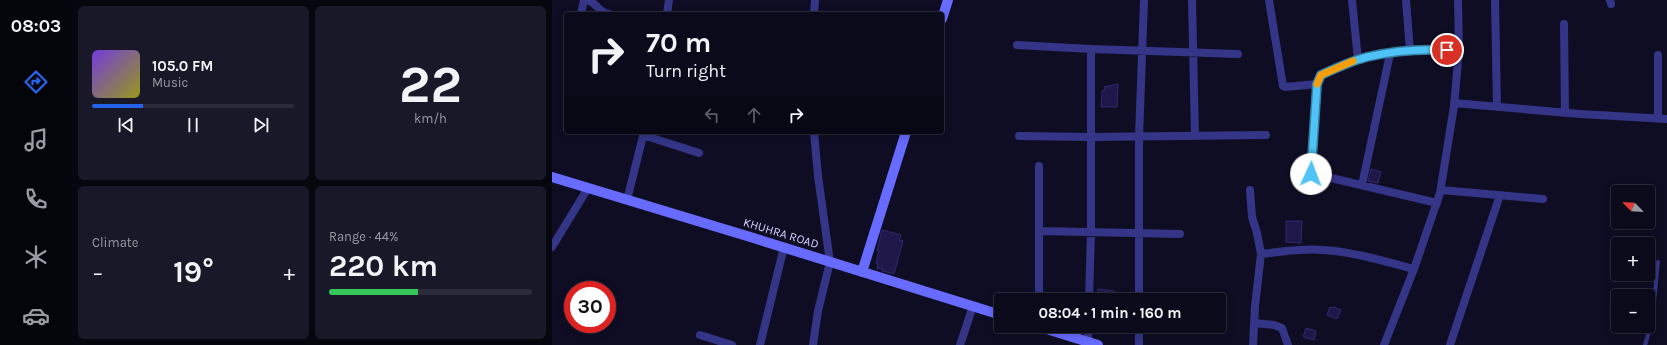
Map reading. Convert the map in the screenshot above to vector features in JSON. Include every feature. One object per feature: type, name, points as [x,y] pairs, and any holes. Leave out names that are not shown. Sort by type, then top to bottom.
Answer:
[{"type":"main road","points":[[944,13],[948,0]]},
{"type":"main road","points":[[862,272],[905,134]]},
{"type":"main road","name":"KHUHRA ROAD","points":[[552,177],[994,313]]},
{"type":"main road","points":[[1054,333],[1073,341],[1093,343]]},
{"type":"street","points":[[581,12],[584,0]]},
{"type":"street","points":[[587,0],[594,2],[602,12]]},
{"type":"street","points":[[668,12],[669,0]]},
{"type":"street","points":[[814,12],[815,0]]},
{"type":"street","points":[[1139,293],[1139,137],[1144,0]]},
{"type":"street","points":[[1192,0],[1195,136]]},
{"type":"street","points":[[1269,0],[1283,86],[1289,87],[1317,84]]},
{"type":"street","points":[[1352,0],[1358,60]]},
{"type":"street","points":[[1406,0],[1410,51]]},
{"type":"street","points":[[1384,345],[1414,269],[1441,190],[1454,103],[1459,50],[1458,0]]},
{"type":"street","points":[[1496,0],[1496,107]]},
{"type":"street","points":[[1564,24],[1565,113]]},
{"type":"street","points":[[1016,45],[1091,50],[1238,54]]},
{"type":"street","points":[[1089,293],[1091,232],[1091,50]]},
{"type":"street","points":[[1436,203],[1310,173],[1317,84],[1321,75],[1369,56],[1423,50],[1459,50]]},
{"type":"street","points":[[1362,185],[1390,54]]},
{"type":"street","points":[[1658,55],[1658,119]]},
{"type":"street","points":[[1454,103],[1565,113],[1667,119]]},
{"type":"street","points":[[627,200],[644,134],[699,153]]},
{"type":"street","points":[[813,345],[818,311],[830,262],[814,134]]},
{"type":"street","points":[[1019,136],[1139,137],[1266,135]]},
{"type":"street","points":[[1039,166],[1039,293]]},
{"type":"street","points":[[552,247],[588,188]]},
{"type":"street","points":[[1250,190],[1252,217],[1261,254],[1253,345]]},
{"type":"street","points":[[1441,190],[1543,199]]},
{"type":"street","points":[[1450,345],[1500,195]]},
{"type":"street","points":[[1040,231],[1180,234]]},
{"type":"street","points":[[760,345],[784,247]]},
{"type":"street","points":[[1261,254],[1304,249],[1323,250],[1355,254],[1414,269]]},
{"type":"street","points":[[960,345],[973,306]]},
{"type":"street","points":[[1254,323],[1274,325],[1282,328],[1288,345]]},
{"type":"street","points":[[1090,333],[1093,343]]},
{"type":"street","points":[[1139,333],[1139,345]]},
{"type":"street","points":[[700,335],[732,345]]},
{"type":"lane","points":[[1645,345],[1654,299],[1658,262]]},
{"type":"building","points":[[1118,84],[1117,107],[1101,107],[1102,91],[1105,90],[1104,87]]},
{"type":"building","points":[[1371,169],[1381,172],[1378,183],[1368,181]]},
{"type":"building","points":[[1286,221],[1302,221],[1301,243],[1286,242]]},
{"type":"building","points":[[882,230],[901,235],[899,240],[903,241],[894,274],[882,271],[882,268],[877,269],[878,264],[876,263],[879,251],[877,251]]},
{"type":"building","points":[[1098,289],[1114,291],[1114,293],[1098,293]]},
{"type":"building","points":[[1330,307],[1341,310],[1337,319],[1327,315]]},
{"type":"building","points":[[1306,328],[1316,331],[1314,340],[1303,337]]},
{"type":"slow traffic","points":[[1317,84],[1321,75],[1353,61]]},
{"type":"route","points":[[1311,174],[1317,84],[1321,75],[1369,56],[1423,50],[1447,50]]}]
